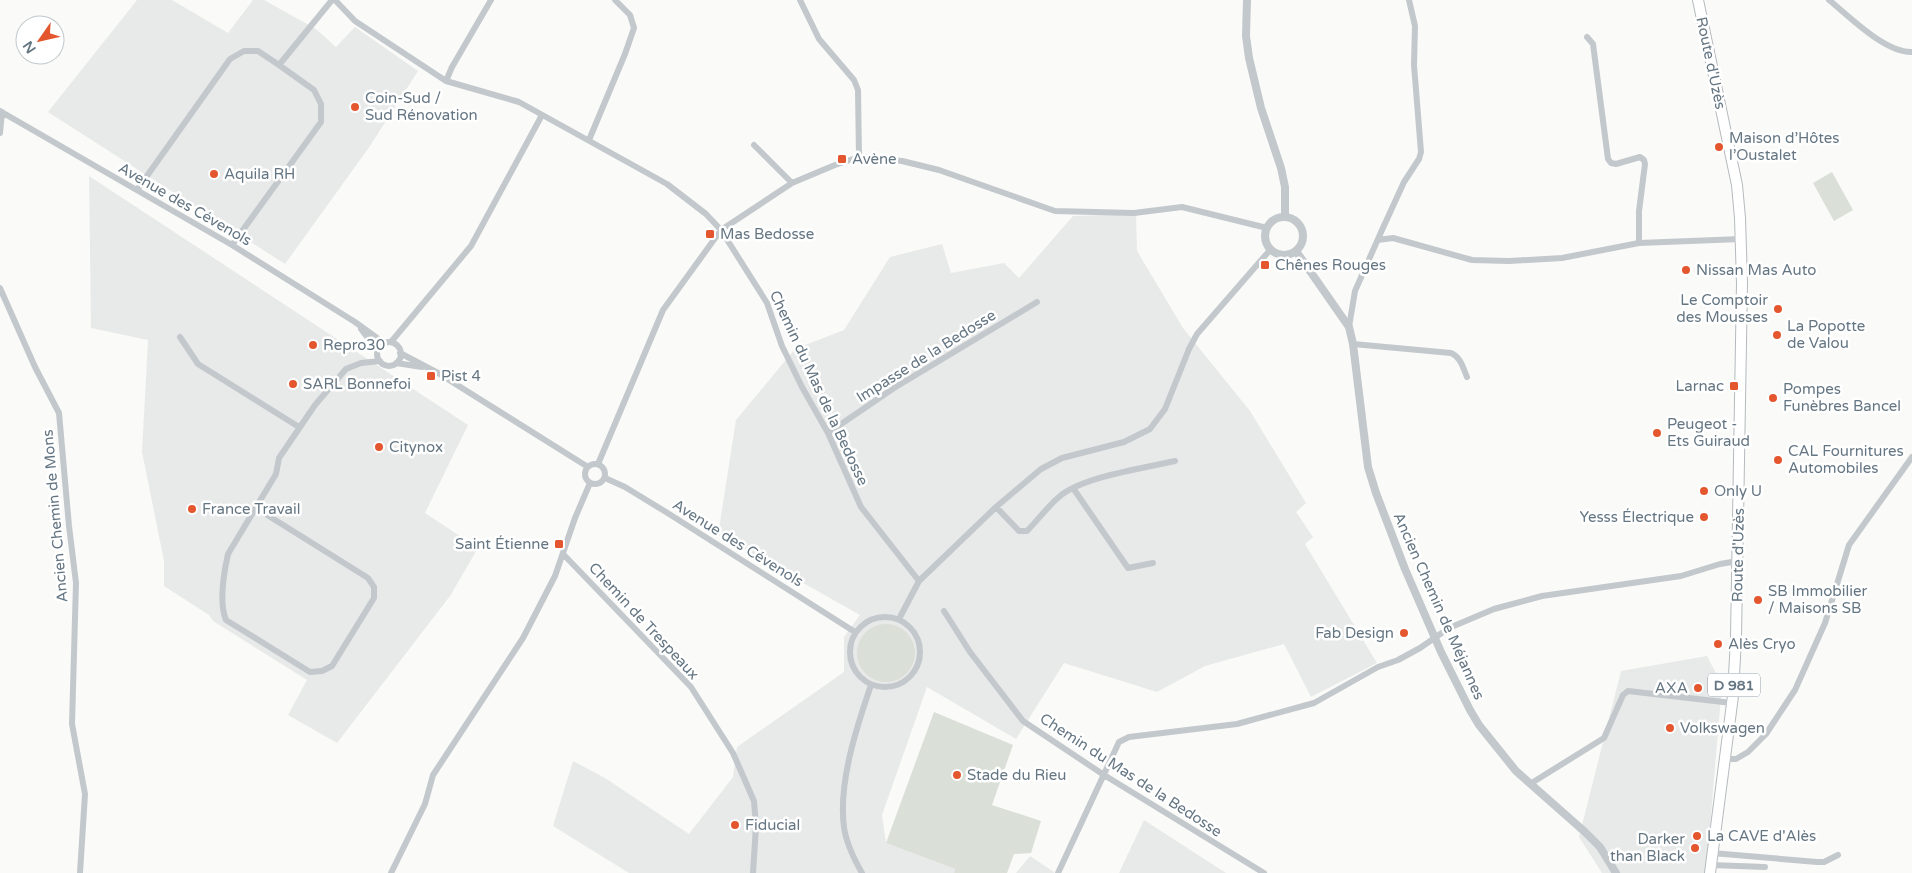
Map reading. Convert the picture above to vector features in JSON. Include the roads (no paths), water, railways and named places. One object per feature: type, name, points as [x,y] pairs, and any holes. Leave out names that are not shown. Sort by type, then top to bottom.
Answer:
[{"type":"main road","name":"Route d'Uzès","points":[[1698,0],[1736,186],[1742,239],[1737,630],[1732,704],[1710,869]]},
{"type":"street","points":[[279,65],[334,0]]},
{"type":"street","name":"Chemin du Mas de la Bedosse","points":[[334,0],[355,21],[446,80],[519,102],[667,184],[706,214],[721,230],[767,303],[782,346],[828,433],[861,507],[919,581]]},
{"type":"street","points":[[446,80],[491,0]]},
{"type":"street","points":[[589,140],[634,28],[630,15],[615,0]]},
{"type":"street","points":[[800,0],[819,39],[854,80],[858,90],[859,157]]},
{"type":"street","points":[[1247,0],[1246,36],[1249,58],[1262,108],[1282,168],[1285,187],[1285,217]]},
{"type":"street","name":"Ancien Chemin de Méjannes","points":[[1349,327],[1355,291],[1404,182],[1419,159],[1421,152],[1414,65],[1414,26],[1409,0]]},
{"type":"street","points":[[1829,0],[1888,46],[1912,52]]},
{"type":"street","points":[[1588,36],[1594,44],[1608,159],[1611,163],[1616,164],[1640,157],[1646,164],[1639,211],[1640,243]]},
{"type":"street","points":[[136,190],[230,59],[244,51],[258,51],[314,90],[321,104],[321,122],[232,246]]},
{"type":"street","points":[[0,133],[1,111]]},
{"type":"street","name":"Avenue des Cévenols","points":[[1,111],[232,246],[388,342]]},
{"type":"street","points":[[256,508],[368,578],[374,587],[374,598],[364,615],[332,666],[322,671],[310,672],[226,620],[223,612],[225,567],[228,554],[276,474],[279,458],[299,427],[346,369],[378,355],[470,246],[542,115]]},
{"type":"street","points":[[754,145],[792,183]]},
{"type":"street","points":[[598,464],[663,310],[721,230],[792,183],[859,157],[902,161],[939,170],[1056,211],[1134,213],[1182,208],[1267,228]]},
{"type":"street","points":[[1285,217],[1297,222],[1303,233],[1301,246],[1296,251],[1286,255],[1270,250],[1265,239],[1267,228],[1274,220],[1285,217]]},
{"type":"street","points":[[1378,240],[1393,238],[1472,260],[1509,261],[1562,258],[1640,243],[1742,239]]},
{"type":"street","points":[[898,619],[919,581],[996,507],[1042,469],[1062,458],[1124,442],[1150,429],[1165,410],[1189,349],[1197,334],[1270,250]]},
{"type":"street","name":"Ancien Chemin de Méjannes","points":[[1296,251],[1349,327],[1353,344],[1368,467],[1373,484],[1405,569],[1435,638],[1479,725],[1516,771],[1585,832],[1600,848],[1616,873]]},
{"type":"street","name":"Ancien Chemin de Mons","points":[[0,288],[35,367],[59,413],[76,583],[72,724],[85,794],[80,873]]},
{"type":"street","name":"Impasse de la Bedosse","points":[[828,433],[894,388],[1037,302]]},
{"type":"street","name":"Avenue des Cévenols","points":[[355,322],[378,355]]},
{"type":"street","points":[[180,337],[198,364],[299,427]]},
{"type":"street","points":[[388,342],[397,346],[400,353],[438,373],[588,467],[598,464]]},
{"type":"street","points":[[1353,344],[1451,354],[1459,359],[1467,377]]},
{"type":"street","points":[[396,363],[400,353]]},
{"type":"street","points":[[378,355],[390,366],[396,363],[425,367]]},
{"type":"street","points":[[1725,759],[1736,759],[1748,752],[1766,734],[1795,690],[1825,622],[1849,545],[1912,457]]},
{"type":"street","points":[[996,507],[1019,531],[1027,531],[1060,496],[1073,488],[1106,476],[1175,461]]},
{"type":"street","points":[[590,483],[600,483],[605,478],[604,468],[598,464]]},
{"type":"street","points":[[588,467],[585,477],[590,483]]},
{"type":"street","name":"Avenue des Cévenols","points":[[605,478],[666,512],[855,632]]},
{"type":"street","points":[[391,873],[425,804],[433,775],[523,638],[555,576],[564,555],[575,518],[590,483]]},
{"type":"street","points":[[1073,488],[1128,568],[1153,563]]},
{"type":"street","name":"Chemin de Trespeaux","points":[[564,555],[675,668],[691,687],[733,753],[754,800],[756,826],[753,873]]},
{"type":"street","points":[[1058,873],[1119,742],[1128,737],[1237,724],[1314,702],[1378,667],[1398,660],[1420,648],[1449,628],[1494,609],[1542,596],[1681,576],[1720,564],[1738,563]]},
{"type":"street","name":"Chemin du Mas de la Bedosse","points":[[944,611],[970,652],[1023,720],[1104,775],[1264,873]]},
{"type":"street","points":[[886,616],[898,619],[908,625],[918,639],[920,655],[918,666],[912,675],[893,687],[882,688],[871,685],[857,674],[850,658],[851,640],[855,632],[874,618],[886,616]]},
{"type":"street","points":[[862,873],[854,858],[844,828],[842,798],[846,776],[871,685]]},
{"type":"street","points":[[1530,784],[1604,738],[1623,695],[1628,691],[1732,704]]},
{"type":"street","points":[[1712,853],[1824,862],[1838,855]]},
{"type":"street","points":[[1710,869],[1767,870],[1767,858]]},
{"type":"place","name":"Coin-Sud / Sud Rénovation","points":[[355,107]]},
{"type":"place","name":"Maison d’Hôtes l’Oustalet","points":[[1719,147]]},
{"type":"place","name":"Avène","points":[[842,159]]},
{"type":"place","name":"Aquila RH","points":[[214,174]]},
{"type":"place","name":"Mas Bedosse","points":[[710,234]]},
{"type":"place","name":"Chênes Rouges","points":[[1265,265]]},
{"type":"place","name":"Nissan Mas Auto","points":[[1686,270]]},
{"type":"place","name":"Le Comptoir des Mousses","points":[[1778,309]]},
{"type":"place","name":"La Popotte de Valou","points":[[1777,335]]},
{"type":"place","name":"Repro30","points":[[313,345]]},
{"type":"place","name":"Pist 4","points":[[431,376]]},
{"type":"place","name":"SARL Bonnefoi","points":[[293,384]]},
{"type":"place","name":"Larnac","points":[[1734,386]]},
{"type":"place","name":"Pompes Funèbres Bancel","points":[[1773,398]]},
{"type":"place","name":"Peugeot - Ets Guiraud","points":[[1657,433]]},
{"type":"place","name":"Citynox","points":[[379,447]]},
{"type":"place","name":"CAL Fournitures Automobiles","points":[[1778,460]]},
{"type":"place","name":"Only U","points":[[1704,491]]},
{"type":"place","name":"France Travail","points":[[192,509]]},
{"type":"place","name":"Yesss Électrique","points":[[1704,517]]},
{"type":"place","name":"Saint Étienne","points":[[559,544]]},
{"type":"place","name":"SB Immobilier / Maisons SB","points":[[1758,600]]},
{"type":"place","name":"Fab Design","points":[[1404,633]]},
{"type":"place","name":"Alès Cryo","points":[[1718,644]]},
{"type":"place","name":"AXA","points":[[1698,688]]},
{"type":"place","name":"Volkswagen","points":[[1670,728]]},
{"type":"place","name":"Stade du Rieu","points":[[957,775]]},
{"type":"place","name":"Fiducial","points":[[735,825]]},
{"type":"place","name":"La CAVE d'Alès","points":[[1697,836]]},
{"type":"place","name":"Darker than Black","points":[[1695,848]]}]
